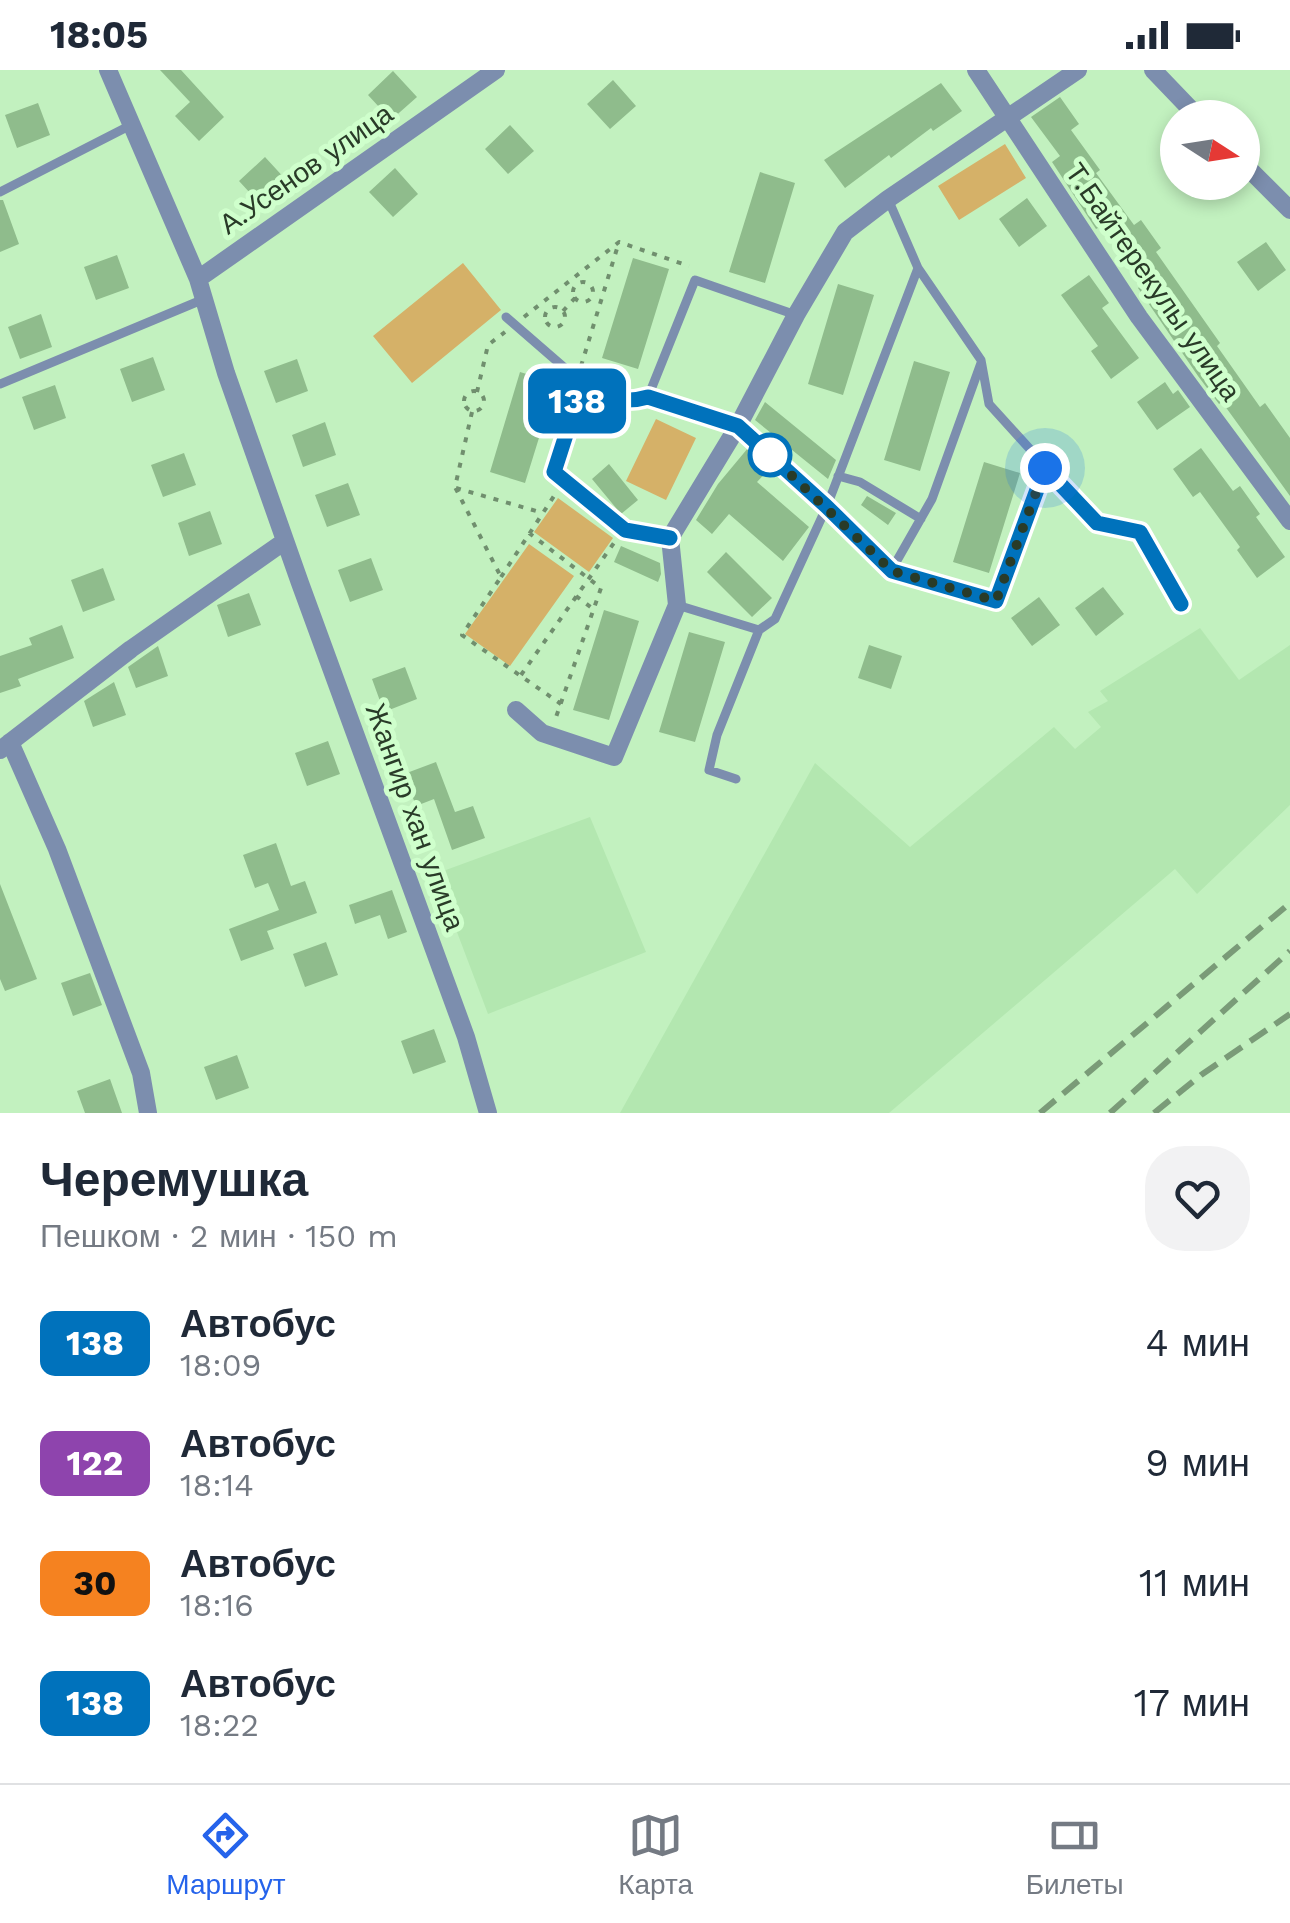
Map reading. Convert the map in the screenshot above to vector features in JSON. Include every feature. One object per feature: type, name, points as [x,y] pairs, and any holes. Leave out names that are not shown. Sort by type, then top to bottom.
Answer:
[{"type":"street","name":"Жангир хан улица","points":[[108,70],[198,278],[285,541],[466,1037],[488,1113]]},
{"type":"street","name":"А.Усенов улица","points":[[198,278],[496,70]]},
{"type":"street","name":"Т.Байтерекулы улица","points":[[976,70],[1138,318],[1290,520]]},
{"type":"street","points":[[516,710],[542,733],[614,757],[677,605],[670,538],[738,426],[845,232],[1078,70]]},
{"type":"street","points":[[1153,70],[1182,100]]},
{"type":"street","points":[[1260,180],[1290,210]]},
{"type":"street","points":[[148,1113],[141,1073],[57,849],[5,746],[131,649],[285,541]]},
{"type":"lane","points":[[0,192],[132,124]]},
{"type":"lane","points":[[888,199],[918,268],[982,360],[988,404],[1097,523],[1140,532],[1181,604]]},
{"type":"lane","points":[[736,779],[709,770],[717,735],[759,630],[775,619],[826,506],[918,268]]},
{"type":"lane","points":[[648,397],[695,280],[796,315]]},
{"type":"lane","points":[[0,384],[204,299]]},
{"type":"lane","points":[[510,321],[597,396],[634,401],[648,397],[738,426],[892,571],[996,601],[1045,468]]},
{"type":"lane","points":[[892,571],[932,500],[982,360]]},
{"type":"lane","points":[[580,380],[554,472],[625,530],[670,538]]},
{"type":"lane","points":[[838,476],[860,482],[921,519]]},
{"type":"lane","points":[[677,605],[759,630]]},
{"type":"path","points":[[619,242],[688,266],[695,280]]},
{"type":"path","points":[[478,392],[471,392],[464,399],[466,408],[472,412],[479,411],[485,402],[478,392],[488,345],[510,321],[619,242]]},
{"type":"path","points":[[580,380],[619,242]]},
{"type":"path","points":[[563,311],[575,298],[575,286],[570,280]]},
{"type":"path","points":[[575,286],[589,284],[590,299]]},
{"type":"path","points":[[575,298],[581,302],[590,299]]},
{"type":"path","points":[[590,299],[599,308]]},
{"type":"path","points":[[472,412],[455,487],[500,577]]},
{"type":"path","points":[[560,704],[462,635],[565,481]]},
{"type":"path","points":[[455,487],[543,514]]},
{"type":"path","points":[[530,533],[601,588],[549,736]]},
{"type":"path","points":[[520,676],[618,536]]},
{"type":"path","points":[[576,596],[594,609]]},
{"type":"shaded area","points":[[1005,144],[1026,178],[959,220],[938,186]]},
{"type":"shaded area","points":[[463,263],[501,310],[412,383],[373,336]]},
{"type":"shaded area","points":[[656,419],[696,438],[666,500],[626,481]]},
{"type":"shaded area","points":[[558,498],[613,538],[589,572],[534,532]]},
{"type":"shaded area","points":[[529,544],[574,576],[510,666],[465,634]]},
{"type":"shaded area","points":[[1200,628],[1239,680],[1290,645],[1290,805],[1197,894],[1175,869],[889,1113],[620,1113],[815,763],[910,847],[1054,727],[1075,749],[1101,727],[1088,712],[1108,701],[1100,691]]},
{"type":"shaded area","points":[[590,817],[646,952],[488,1014],[435,874]]},
{"type":"building","points":[[160,70],[181,70],[224,117],[199,141],[175,116],[190,102]]},
{"type":"building","points":[[393,71],[417,97],[391,120],[368,95]]},
{"type":"building","points":[[613,80],[636,106],[610,129],[587,104]]},
{"type":"building","points":[[941,83],[962,111],[891,158],[889,155],[845,188],[824,160]]},
{"type":"building","points":[[1060,97],[1079,124],[1071,130],[1100,170],[1096,173],[1134,225],[1141,220],[1161,248],[1156,252],[1220,343],[1217,346],[1260,407],[1265,403],[1290,438],[1290,496],[1222,402],[1219,404],[1198,376],[1138,288],[1144,284],[1102,226],[1096,229],[1052,162],[1060,156],[1031,117]]},
{"type":"building","points":[[38,103],[50,135],[17,148],[5,115]]},
{"type":"building","points":[[510,125],[534,151],[508,174],[485,149]]},
{"type":"building","points":[[265,157],[288,182],[262,206],[239,181]]},
{"type":"building","points":[[395,168],[418,194],[393,217],[369,192]]},
{"type":"building","points":[[760,172],[795,183],[765,283],[729,272]]},
{"type":"building","points":[[1027,198],[1047,226],[1019,247],[999,219]]},
{"type":"building","points":[[0,200],[19,244],[0,252]]},
{"type":"building","points":[[1266,242],[1286,270],[1258,291],[1237,262]]},
{"type":"building","points":[[117,255],[129,288],[96,300],[84,267]]},
{"type":"building","points":[[633,258],[669,269],[638,369],[602,358]]},
{"type":"building","points":[[1089,275],[1109,303],[1102,308],[1139,358],[1111,379],[1091,351],[1098,346],[1061,295]]},
{"type":"building","points":[[838,284],[874,295],[843,395],[808,384]]},
{"type":"building","points":[[41,314],[52,347],[20,359],[8,327]]},
{"type":"building","points":[[153,357],[165,390],[132,402],[120,369]]},
{"type":"building","points":[[297,359],[308,391],[276,403],[264,371]]},
{"type":"building","points":[[914,361],[950,372],[920,471],[884,460]]},
{"type":"building","points":[[520,372],[556,383],[525,483],[490,472]]},
{"type":"building","points":[[1165,382],[1173,394],[1178,390],[1190,407],[1157,430],[1137,402]]},
{"type":"building","points":[[55,385],[66,418],[34,430],[22,397]]},
{"type":"building","points":[[765,402],[836,460],[828,479],[755,420]]},
{"type":"building","points":[[325,422],[336,455],[303,467],[292,435]]},
{"type":"building","points":[[748,448],[770,468],[757,482],[809,527],[783,561],[729,514],[712,534],[696,520],[718,484]]},
{"type":"building","points":[[1201,448],[1233,491],[1240,486],[1260,514],[1256,517],[1285,557],[1257,578],[1200,492],[1193,497],[1173,469]]},
{"type":"building","points":[[184,453],[196,485],[163,497],[151,465]]},
{"type":"building","points":[[984,462],[1020,473],[989,573],[953,562]]},
{"type":"building","points":[[609,464],[638,500],[621,514],[592,479]]},
{"type":"building","points":[[348,483],[360,515],[327,527],[315,495]]},
{"type":"building","points":[[867,496],[896,513],[888,525],[861,505]]},
{"type":"building","points":[[210,511],[222,544],[189,556],[178,523]]},
{"type":"building","points":[[621,546],[660,563],[658,582],[614,562]]},
{"type":"building","points":[[726,552],[772,598],[752,617],[707,572]]},
{"type":"building","points":[[371,558],[383,590],[350,602],[338,570]]},
{"type":"building","points":[[103,568],[115,600],[83,612],[71,580]]},
{"type":"building","points":[[1103,587],[1124,614],[1096,636],[1075,608]]},
{"type":"building","points":[[249,593],[261,625],[228,637],[217,605]]},
{"type":"building","points":[[1039,597],[1060,625],[1032,646],[1011,618]]},
{"type":"building","points":[[604,610],[639,621],[609,720],[573,710]]},
{"type":"building","points":[[62,625],[74,658],[18,679],[21,686],[0,693],[0,656],[32,645],[29,638]]},
{"type":"building","points":[[689,632],[725,642],[695,742],[659,732]]},
{"type":"building","points":[[869,645],[902,656],[891,689],[858,678]]},
{"type":"building","points":[[158,646],[168,676],[136,688],[128,667]]},
{"type":"building","points":[[405,667],[417,699],[384,712],[372,679]]},
{"type":"building","points":[[114,682],[126,715],[93,727],[84,701]]},
{"type":"building","points":[[328,741],[340,774],[307,786],[295,753]]},
{"type":"building","points":[[436,762],[455,812],[473,806],[485,838],[452,850],[434,799],[416,806],[404,774]]},
{"type":"building","points":[[276,843],[291,886],[305,881],[317,913],[267,931],[274,949],[241,961],[229,929],[279,910],[268,883],[255,888],[243,855]]},
{"type":"building","points":[[0,884],[37,979],[5,991],[0,979]]},
{"type":"building","points":[[392,890],[407,932],[388,939],[380,915],[355,924],[349,905]]},
{"type":"building","points":[[326,942],[338,975],[305,987],[293,954]]},
{"type":"building","points":[[90,973],[102,1005],[73,1016],[61,983]]},
{"type":"building","points":[[434,1029],[446,1062],[413,1074],[401,1041]]},
{"type":"building","points":[[237,1055],[249,1088],[216,1100],[204,1067]]},
{"type":"building","points":[[110,1079],[122,1113],[85,1113],[77,1091]]},
{"type":"railway","points":[[1040,1113],[1290,903]]},
{"type":"railway","points":[[1110,1113],[1290,951]]},
{"type":"railway","points":[[1154,1113],[1201,1075],[1290,1014]]},
{"type":"bus line","name":"138","points":[[670,538],[625,530],[554,472],[583,382],[597,396],[634,401],[648,397],[738,426],[892,571],[996,601],[1045,468],[1097,523],[1140,532],[1181,604]]},
{"type":"route","points":[[770,455],[892,571],[996,601],[1045,468]]}]
